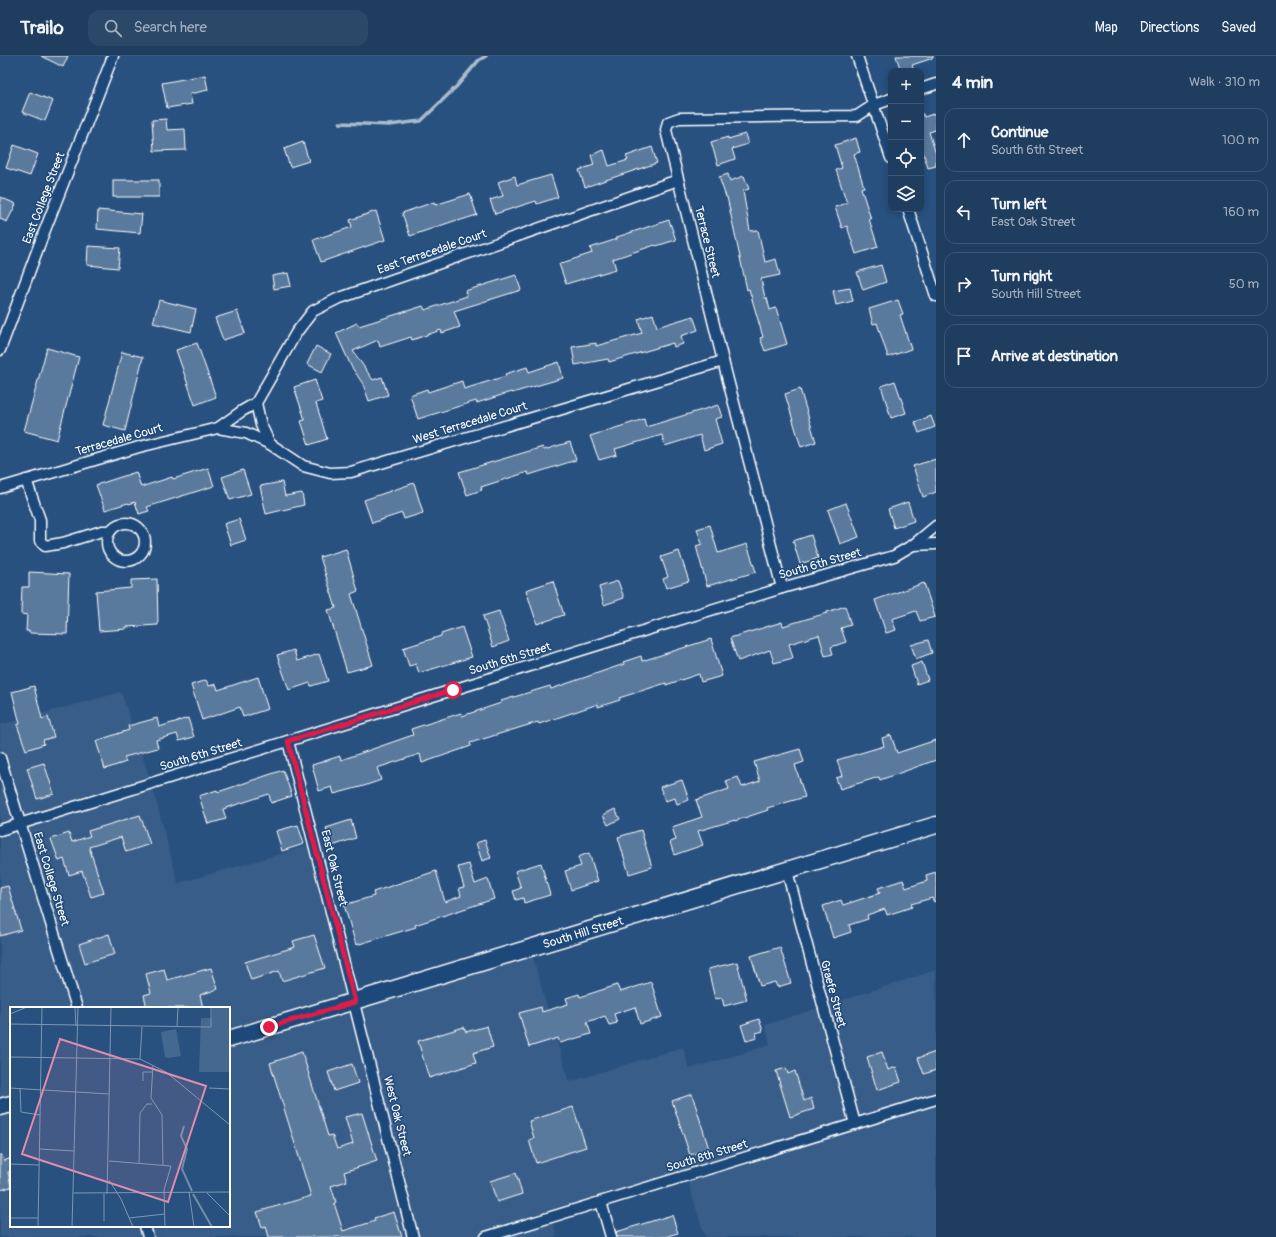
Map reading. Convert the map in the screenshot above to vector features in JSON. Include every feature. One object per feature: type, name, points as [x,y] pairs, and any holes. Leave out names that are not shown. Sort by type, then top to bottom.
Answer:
[{"type":"main road","name":"South Hill Street","points":[[230,1039],[936,825]]},
{"type":"main road","points":[[0,1107],[10,1104]]},
{"type":"street","name":"East College Street","points":[[0,350],[113,56]]},
{"type":"street","points":[[857,56],[888,149]]},
{"type":"street","points":[[924,88],[936,84]]},
{"type":"street","name":"Terrace Street","points":[[782,588],[723,361],[666,130],[668,122],[679,118],[856,116],[874,105],[888,100]]},
{"type":"street","name":"East Terracedale Court","points":[[256,403],[296,333],[313,311],[337,299],[678,180]]},
{"type":"street","points":[[909,212],[936,296]]},
{"type":"street","name":"West Terracedale Court","points":[[218,428],[246,433],[270,444],[303,466],[330,473],[351,472],[723,361]]},
{"type":"street","points":[[256,403],[261,425],[270,444]]},
{"type":"street","name":"Terracedale Court","points":[[0,488],[139,447],[218,428],[256,403]]},
{"type":"street","points":[[26,480],[40,520],[40,541],[45,546],[63,543],[102,531],[110,531]]},
{"type":"street","points":[[913,545],[936,526]]},
{"type":"street","name":"South 6th Street","points":[[0,830],[782,588],[894,556],[913,545],[936,544]]},
{"type":"street","name":"East Oak Street","points":[[288,741],[355,1002]]},
{"type":"street","name":"East College Street","points":[[0,758],[77,1007]]},
{"type":"street","name":"Graefe Street","points":[[786,870],[854,1124]]},
{"type":"street","name":"West Oak Street","points":[[355,1002],[413,1237]]},
{"type":"street","name":"South 8th Street","points":[[486,1237],[936,1099]]},
{"type":"street","points":[[601,1202],[611,1237]]},
{"type":"street","points":[[145,1227],[148,1237]]},
{"type":"shaded area","points":[[121,692],[152,785],[178,883],[284,853],[316,842],[352,997],[528,941],[569,1082],[683,1047],[689,1069],[770,1045],[765,1025],[936,970],[936,1237],[705,1237],[685,1172],[551,1216],[557,1237],[0,1237],[0,725]]},
{"type":"building","points":[[41,56],[68,56],[63,67]]},
{"type":"building","points":[[896,56],[933,56],[933,58],[912,65],[913,68],[900,68]]},
{"type":"building","points":[[205,75],[208,90],[190,94],[192,104],[167,108],[162,83]]},
{"type":"building","points":[[30,92],[53,101],[45,121],[22,112]]},
{"type":"building","points":[[936,113],[936,130],[929,132],[936,154],[936,166],[928,168],[924,155],[924,117]]},
{"type":"building","points":[[166,119],[167,130],[185,129],[186,150],[154,151],[152,120]]},
{"type":"building","points":[[745,134],[748,144],[732,149],[735,159],[718,165],[711,142]]},
{"type":"building","points":[[856,138],[860,152],[854,154],[864,187],[861,188],[871,219],[869,219],[878,247],[856,254],[847,226],[842,228],[835,207],[847,203],[836,170],[842,168],[835,145]]},
{"type":"building","points":[[303,142],[309,161],[290,167],[284,149]]},
{"type":"building","points":[[14,145],[38,154],[30,176],[6,168]]},
{"type":"building","points":[[652,147],[657,163],[585,187],[579,170],[594,165],[591,155],[604,150],[609,166],[628,160],[626,156]]},
{"type":"building","points":[[728,174],[730,181],[744,176],[749,189],[743,191],[750,231],[758,230],[765,262],[776,259],[780,275],[761,279],[765,298],[767,298],[770,310],[776,308],[787,344],[765,351],[760,338],[763,337],[749,289],[747,290],[727,197],[719,177]]},
{"type":"building","points":[[551,175],[558,197],[537,204],[536,201],[495,214],[490,200],[503,196],[498,182],[515,176],[517,185]]},
{"type":"building","points":[[113,180],[159,180],[159,197],[113,197]]},
{"type":"building","points":[[470,194],[477,215],[458,221],[457,220],[410,236],[402,213],[434,202],[435,205]]},
{"type":"building","points":[[0,197],[16,204],[7,222],[0,219]]},
{"type":"building","points":[[98,210],[142,214],[140,233],[97,229]]},
{"type":"building","points":[[376,211],[385,240],[321,262],[313,240],[352,227],[350,220]]},
{"type":"building","points":[[669,220],[676,240],[656,246],[655,245],[613,259],[616,269],[566,284],[559,264],[592,253],[590,248],[617,239],[617,237]]},
{"type":"building","points":[[88,246],[120,248],[118,268],[87,265]]},
{"type":"building","points":[[881,265],[886,282],[863,290],[857,272]]},
{"type":"building","points":[[288,273],[291,286],[274,289],[272,276]]},
{"type":"building","points":[[516,275],[521,290],[454,311],[460,327],[442,333],[441,330],[412,340],[411,337],[380,347],[378,340],[353,351],[373,380],[382,377],[388,395],[369,401],[363,384],[351,366],[336,333],[357,323],[359,326],[423,306],[425,310],[467,296],[465,291]]},
{"type":"building","points":[[850,288],[853,301],[836,305],[833,291]]},
{"type":"building","points":[[159,300],[196,309],[191,332],[153,323]]},
{"type":"building","points":[[898,300],[903,314],[900,315],[911,349],[888,357],[877,323],[873,324],[869,309]]},
{"type":"building","points":[[237,311],[245,333],[223,340],[215,318]]},
{"type":"building","points":[[653,314],[657,327],[693,316],[698,330],[681,336],[683,344],[674,347],[673,343],[609,362],[608,359],[575,365],[572,347],[596,343],[596,346],[642,333],[638,319]]},
{"type":"building","points":[[197,343],[216,397],[195,405],[176,350]]},
{"type":"building","points":[[316,346],[331,354],[322,372],[307,364]]},
{"type":"building","points":[[47,348],[79,357],[57,440],[24,431]]},
{"type":"building","points":[[122,352],[143,357],[125,431],[103,425]]},
{"type":"building","points":[[559,362],[563,378],[477,403],[476,401],[418,419],[410,395],[427,389],[428,392],[462,381],[464,389],[506,376],[505,374],[527,367],[529,372]]},
{"type":"building","points":[[315,380],[322,401],[316,403],[327,439],[309,445],[301,421],[305,420],[294,387]]},
{"type":"building","points":[[895,381],[906,413],[891,418],[881,386]]},
{"type":"building","points":[[800,389],[816,442],[801,447],[785,394]]},
{"type":"building","points":[[718,405],[722,417],[715,419],[722,444],[704,450],[700,435],[665,446],[662,435],[615,449],[617,455],[599,460],[590,436],[644,419],[646,427]]},
{"type":"building","points":[[931,416],[935,427],[919,433],[915,422]]},
{"type":"building","points":[[570,442],[576,460],[529,475],[528,472],[481,487],[482,490],[467,495],[459,472],[543,447],[544,450]]},
{"type":"building","points":[[936,459],[936,492],[923,497],[913,466]]},
{"type":"building","points":[[208,468],[214,486],[147,507],[149,511],[139,514],[135,502],[105,510],[96,485],[136,472],[141,487]]},
{"type":"building","points":[[243,470],[251,494],[230,500],[222,477]]},
{"type":"building","points":[[282,482],[285,496],[302,493],[304,505],[266,514],[260,486]]},
{"type":"building","points":[[414,483],[423,513],[404,519],[402,513],[372,523],[364,500]]},
{"type":"building","points":[[908,502],[914,521],[894,528],[888,509]]},
{"type":"building","points":[[846,503],[859,537],[840,544],[828,510]]},
{"type":"building","points":[[239,519],[246,540],[231,545],[224,524]]},
{"type":"building","points":[[710,525],[718,553],[747,544],[756,572],[707,586],[696,546],[702,544],[697,529]]},
{"type":"building","points":[[811,535],[818,558],[800,564],[793,541]]},
{"type":"building","points":[[346,549],[358,591],[351,594],[373,665],[347,672],[328,610],[336,608],[320,557]]},
{"type":"building","points":[[679,551],[689,581],[666,588],[663,579],[668,577],[661,557]]},
{"type":"building","points":[[29,572],[69,574],[67,634],[29,633],[29,631],[26,631],[27,615],[21,614],[22,587],[29,587]]},
{"type":"building","points":[[157,579],[158,625],[126,627],[126,629],[99,631],[96,591],[131,588],[131,580]]},
{"type":"building","points":[[553,581],[564,615],[537,624],[526,590]]},
{"type":"building","points":[[618,581],[624,598],[604,605],[599,587]]},
{"type":"building","points":[[924,583],[935,617],[920,621],[916,611],[892,619],[896,630],[886,633],[875,600]]},
{"type":"building","points":[[845,606],[851,625],[841,628],[846,642],[831,647],[833,654],[825,656],[819,635],[789,644],[793,658],[774,663],[770,650],[738,661],[730,638],[782,622],[783,626]]},
{"type":"building","points":[[499,611],[509,641],[493,647],[483,616]]},
{"type":"building","points":[[462,627],[472,657],[419,673],[416,664],[409,666],[403,648],[441,636],[441,634]]},
{"type":"building","points":[[711,639],[722,676],[701,682],[699,674],[666,685],[666,683],[619,698],[620,700],[598,707],[598,704],[539,724],[538,722],[470,743],[471,746],[422,763],[420,754],[377,768],[381,780],[364,786],[334,794],[332,787],[319,791],[312,765],[340,756],[341,760],[413,735],[411,729],[461,713],[462,716],[501,703],[501,701],[550,686],[551,689],[624,664],[623,662],[641,656],[642,661]]},
{"type":"building","points":[[928,640],[932,653],[916,659],[911,645]]},
{"type":"building","points":[[294,650],[297,661],[319,654],[328,681],[311,686],[310,683],[289,690],[277,655]]},
{"type":"building","points":[[922,662],[928,680],[917,684],[911,666]]},
{"type":"building","points":[[258,677],[268,709],[243,717],[240,707],[202,720],[191,685],[206,680],[209,686],[216,684],[218,690]]},
{"type":"building","points":[[34,686],[42,719],[48,717],[54,737],[43,740],[44,744],[26,750],[17,725],[20,724],[12,692]]},
{"type":"building","points":[[157,718],[159,727],[188,718],[194,737],[179,741],[177,734],[156,740],[158,748],[124,757],[126,762],[105,769],[96,741],[129,730],[128,726]]},
{"type":"building","points":[[891,735],[897,753],[936,740],[936,760],[880,780],[879,777],[840,789],[836,778],[842,776],[837,760],[884,746],[882,738]]},
{"type":"building","points":[[800,749],[804,762],[795,765],[805,797],[767,808],[768,810],[735,821],[698,831],[703,845],[674,855],[670,842],[676,840],[672,827],[702,817],[696,800],[729,789],[726,781],[738,777],[742,787],[760,781],[754,762]]},
{"type":"building","points":[[44,763],[54,794],[37,799],[27,768]]},
{"type":"building","points":[[283,770],[292,796],[271,803],[269,794],[223,809],[226,819],[208,824],[199,796],[217,790],[218,792]]},
{"type":"building","points":[[682,780],[689,800],[677,804],[675,798],[665,801],[660,787]]},
{"type":"building","points":[[615,809],[620,819],[608,825],[603,815]]},
{"type":"building","points":[[140,815],[150,844],[126,852],[121,837],[89,847],[104,893],[91,897],[82,871],[69,875],[64,859],[59,861],[51,839],[69,833],[72,842],[90,836],[88,831]]},
{"type":"building","points":[[351,820],[356,838],[332,846],[326,828]]},
{"type":"building","points":[[298,825],[304,844],[282,851],[276,831]]},
{"type":"building","points":[[641,830],[652,867],[629,874],[618,837]]},
{"type":"building","points":[[485,840],[491,858],[482,861],[476,843]]},
{"type":"building","points":[[589,853],[598,881],[571,890],[565,871],[581,866],[578,857]]},
{"type":"building","points":[[541,863],[550,895],[524,903],[523,898],[516,900],[513,891],[521,888],[515,871]]},
{"type":"building","points":[[469,864],[475,884],[488,879],[494,899],[415,925],[416,927],[356,945],[344,905],[374,896],[373,892],[436,871],[445,902],[461,896],[459,888],[464,887],[458,867]]},
{"type":"building","points":[[936,872],[936,901],[934,902],[932,898],[911,904],[912,907],[887,915],[885,909],[867,915],[868,919],[849,925],[851,932],[833,938],[823,906],[841,900],[843,905],[880,893],[878,888],[903,880],[906,888],[927,881],[926,875]]},
{"type":"building","points":[[8,886],[21,930],[0,936],[0,888]]},
{"type":"building","points":[[109,934],[115,954],[85,963],[79,944]]},
{"type":"building","points":[[314,935],[325,968],[282,981],[279,971],[251,980],[245,962],[295,947],[293,941]]},
{"type":"building","points":[[780,947],[791,983],[777,987],[775,982],[760,986],[751,956]]},
{"type":"building","points":[[737,962],[747,1000],[724,1006],[722,998],[715,999],[708,969]]},
{"type":"building","points":[[211,968],[218,989],[200,995],[203,1007],[147,1007],[144,995],[151,993],[146,974],[164,969],[167,980]]},
{"type":"building","points":[[651,982],[662,1017],[640,1024],[635,1007],[614,1014],[617,1023],[609,1025],[605,1016],[587,1022],[591,1034],[560,1043],[558,1038],[529,1047],[519,1013],[541,1007],[542,1012],[568,1004],[566,998],[579,994],[580,997],[617,985],[620,992]]},
{"type":"building","points":[[759,1019],[763,1031],[756,1033],[757,1038],[746,1041],[741,1025]]},
{"type":"building","points":[[487,1026],[493,1047],[473,1053],[476,1063],[429,1078],[418,1041],[464,1027],[466,1032]]},
{"type":"building","points":[[302,1052],[328,1136],[332,1135],[337,1149],[353,1144],[345,1117],[362,1113],[377,1161],[344,1172],[347,1181],[331,1186],[336,1202],[334,1203],[343,1231],[375,1221],[374,1218],[394,1212],[402,1237],[269,1237],[266,1226],[262,1227],[257,1212],[311,1196],[270,1063]]},
{"type":"building","points":[[882,1052],[888,1070],[896,1067],[901,1082],[877,1090],[867,1057]]},
{"type":"building","points":[[936,1052],[936,1070],[924,1074],[918,1058]]},
{"type":"building","points":[[352,1064],[358,1083],[334,1091],[328,1072]]},
{"type":"building","points":[[786,1068],[788,1074],[795,1071],[804,1101],[811,1098],[814,1109],[790,1117],[776,1071]]},
{"type":"building","points":[[692,1094],[709,1149],[690,1155],[672,1101]]},
{"type":"building","points":[[573,1107],[586,1147],[536,1163],[529,1140],[534,1138],[529,1121]]},
{"type":"building","points":[[0,1155],[2,1155],[4,1161],[10,1158],[10,1171],[8,1172],[10,1187],[0,1190]]},
{"type":"building","points":[[516,1173],[522,1194],[497,1202],[490,1181]]},
{"type":"building","points":[[672,1215],[678,1233],[664,1237],[617,1237],[616,1232]]},
{"type":"waterway","points":[[340,123],[389,125],[421,121],[456,87],[479,60],[486,56]]},
{"type":"route","points":[[269,1027],[355,1002],[288,741],[453,690]]}]
